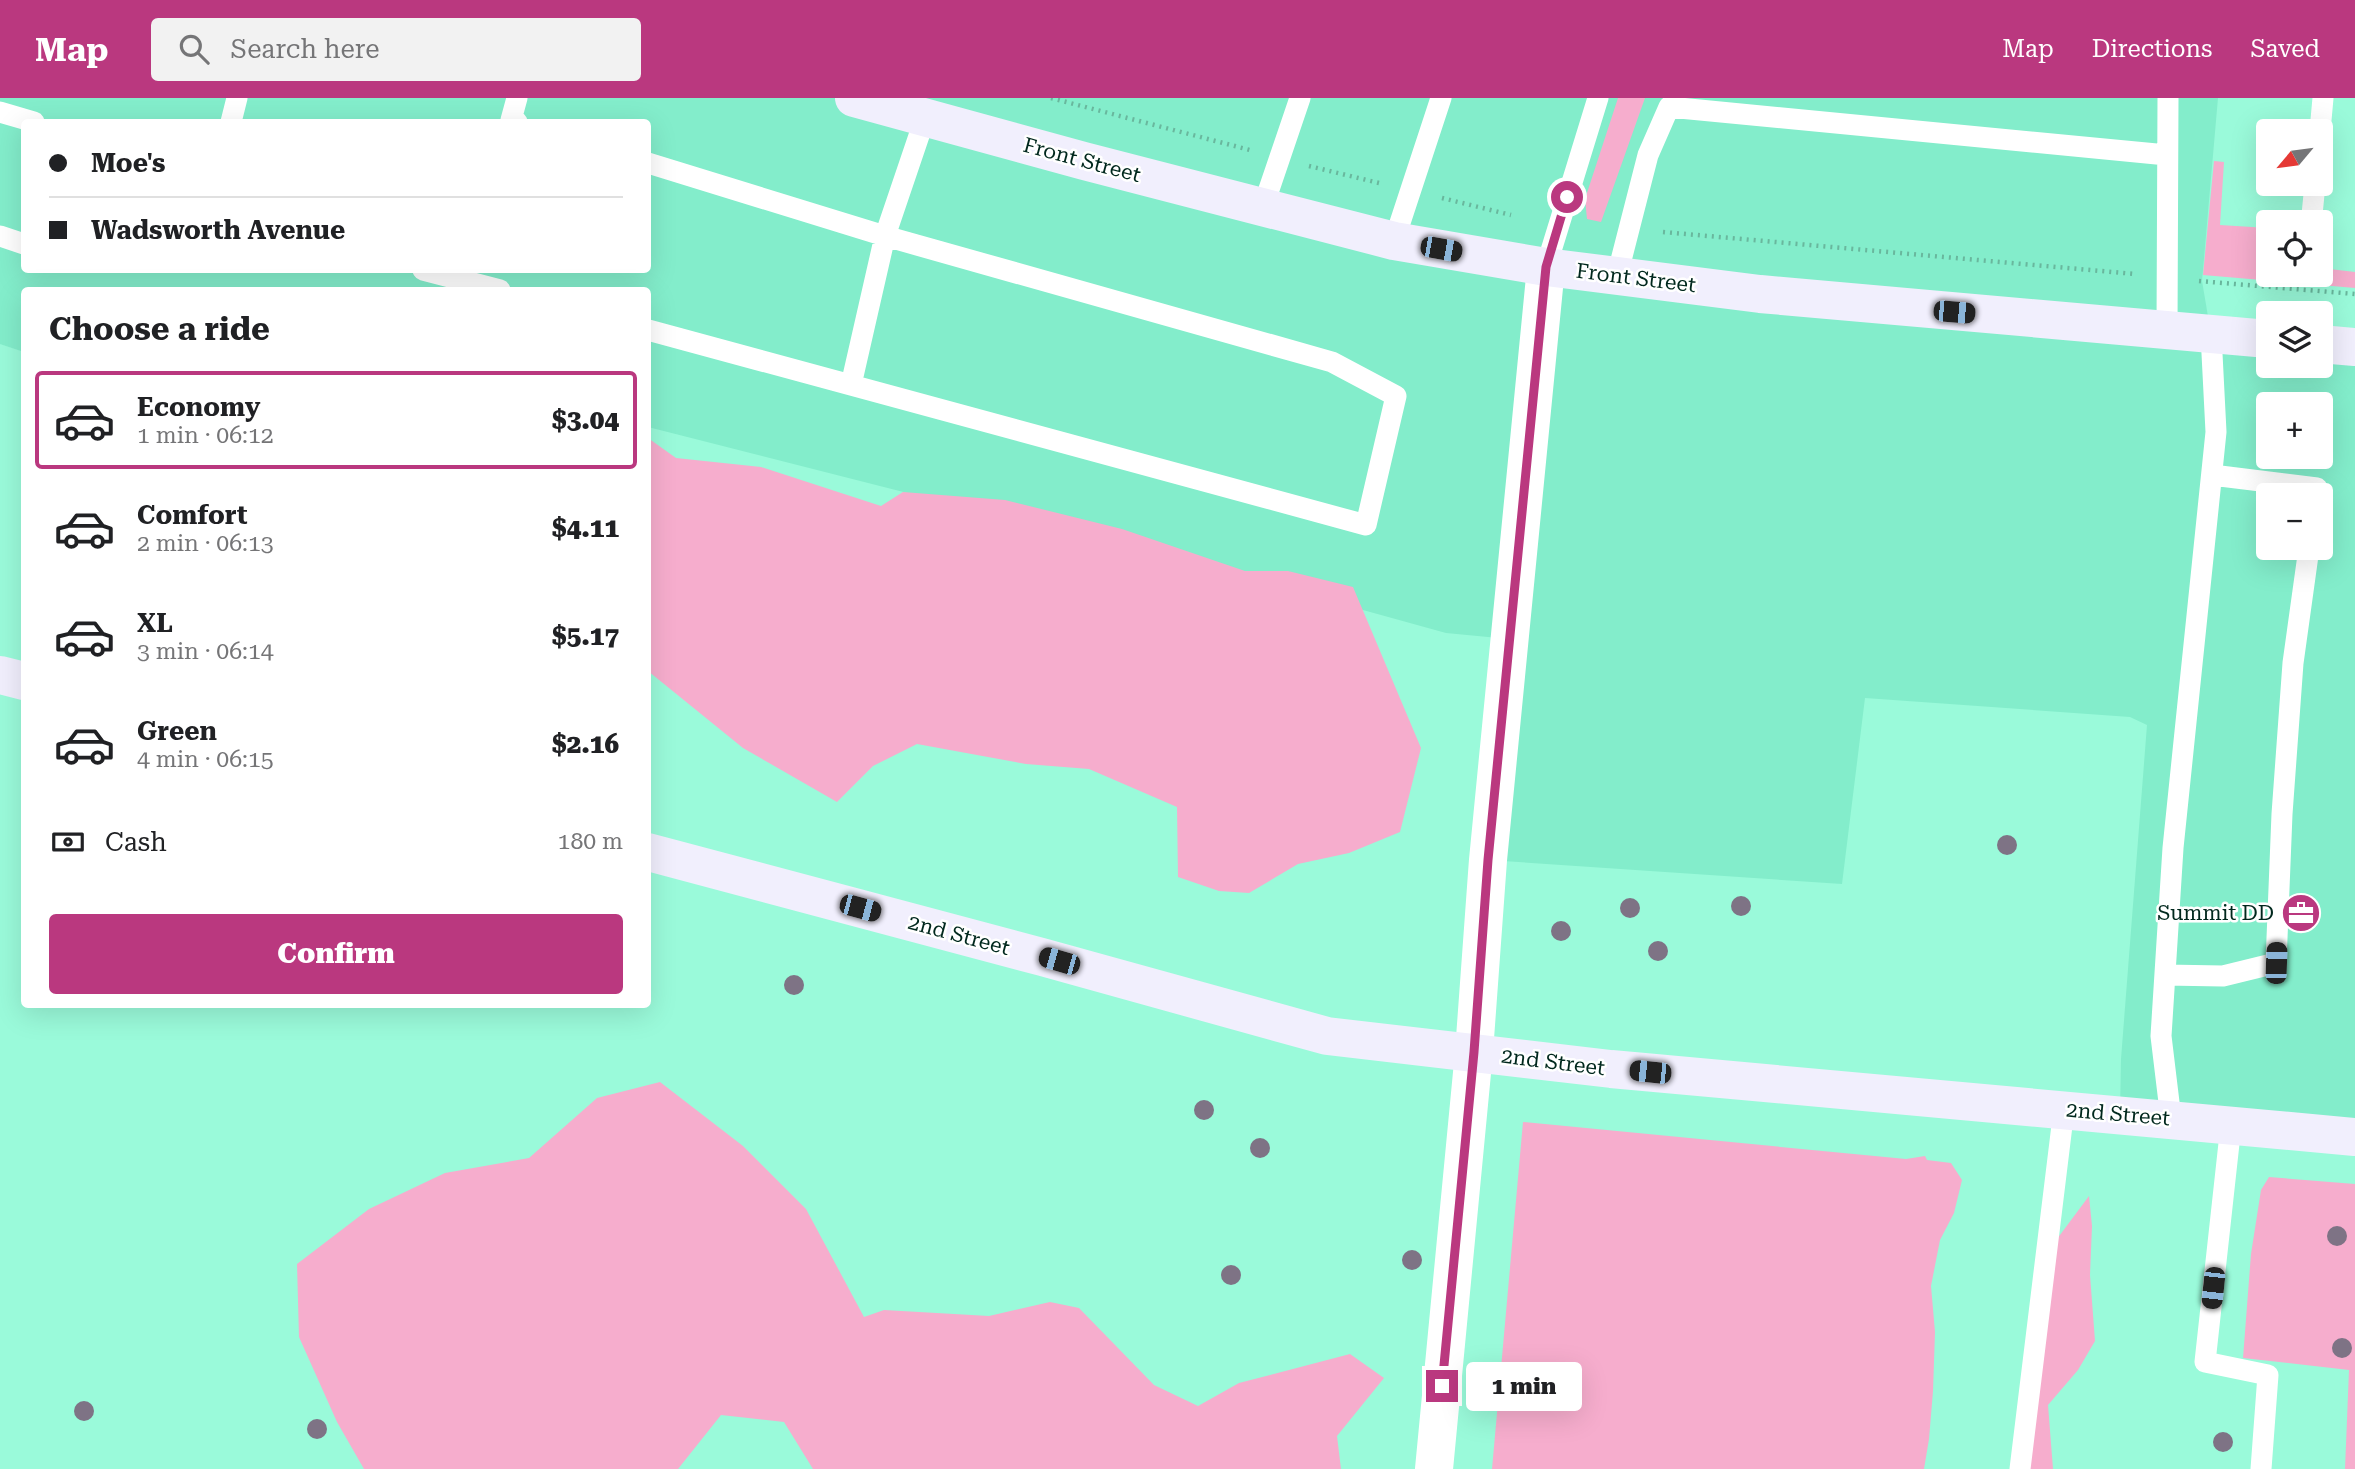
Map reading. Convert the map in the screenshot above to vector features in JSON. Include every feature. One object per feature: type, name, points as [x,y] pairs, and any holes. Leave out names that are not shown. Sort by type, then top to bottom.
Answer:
[{"type":"main road","name":"Front Street","points":[[854,98],[1394,241],[1546,267],[1760,294],[2256,338]]},
{"type":"main road","points":[[2333,345],[2355,347]]},
{"type":"main road","points":[[0,675],[21,680]]},
{"type":"main road","name":"2nd Street","points":[[651,853],[1327,1035],[1611,1069],[2355,1137]]},
{"type":"street","points":[[1434,1469],[1474,1052],[1488,860],[1546,267]]},
{"type":"lane","points":[[232,119],[237,98]]},
{"type":"lane","points":[[512,119],[517,98]]},
{"type":"lane","points":[[1264,207],[1300,98]]},
{"type":"lane","points":[[1394,241],[1441,98]]},
{"type":"lane","points":[[1546,267],[1598,98]]},
{"type":"lane","points":[[2166,330],[2168,98]]},
{"type":"lane","points":[[2321,119],[2323,98]]},
{"type":"lane","points":[[1617,276],[1648,155],[1669,107],[2167,155]]},
{"type":"lane","points":[[0,112],[24,119]]},
{"type":"lane","points":[[851,385],[885,236],[925,118]]},
{"type":"lane","points":[[651,164],[885,236],[1332,362],[1396,396],[1366,525],[651,331]]},
{"type":"lane","points":[[0,236],[21,243]]},
{"type":"lane","points":[[434,273],[488,287]]},
{"type":"lane","points":[[2171,1119],[2161,1036],[2173,848],[2216,432],[2211,334]]},
{"type":"lane","points":[[2212,475],[2277,483]]},
{"type":"lane","points":[[2165,975],[2223,976],[2276,963],[2292,663],[2307,560]]},
{"type":"lane","points":[[2020,1469],[2064,1109]]},
{"type":"lane","points":[[2231,1125],[2205,1362],[2268,1375],[2261,1469]]},
{"type":"path","points":[[1051,98],[1410,191],[1519,217],[1560,222]]},
{"type":"path","points":[[1630,229],[2355,294]]},
{"type":"shaded area","points":[[0,98],[2218,98],[2202,281],[2211,334],[2256,338],[2256,378],[2333,378],[2333,345],[2355,347],[2355,1137],[2120,1114],[2121,1059],[2147,725],[2130,717],[1865,698],[1842,884],[1488,860],[1509,639],[1446,633],[1316,597],[651,428],[651,287],[21,287],[21,351],[0,344]]},
{"type":"shaded area","points":[[1618,98],[1645,98],[1601,222],[1587,219],[1585,199]]},
{"type":"shaded area","points":[[2214,161],[2224,162],[2220,225],[2256,227],[2256,280],[2203,275]]},
{"type":"shaded area","points":[[2333,269],[2355,272],[2355,288],[2333,286]]},
{"type":"shaded area","points":[[651,440],[676,458],[761,467],[881,506],[903,492],[1005,500],[1122,529],[1245,571],[1288,571],[1353,587],[1421,748],[1400,832],[1349,853],[1298,864],[1249,893],[1219,891],[1178,877],[1177,807],[1089,769],[1026,764],[917,744],[873,766],[837,802],[743,748],[651,673]]},
{"type":"shaded area","points":[[660,1082],[743,1146],[806,1209],[864,1317],[884,1310],[989,1316],[1050,1302],[1079,1308],[1154,1385],[1198,1406],[1239,1383],[1350,1354],[1384,1378],[1337,1436],[1341,1469],[813,1469],[784,1422],[721,1415],[678,1469],[364,1469],[337,1422],[299,1337],[297,1264],[369,1209],[445,1173],[529,1158],[597,1098]]},
{"type":"shaded area","points":[[1523,1122],[1906,1159],[1925,1156],[1927,1160],[1951,1163],[1962,1180],[1954,1213],[1940,1240],[1931,1286],[1935,1332],[1933,1391],[1924,1469],[1492,1469]]},
{"type":"shaded area","points":[[2269,1177],[2355,1184],[2355,1469],[2345,1469],[2349,1370],[2243,1358],[2251,1254],[2261,1190]]},
{"type":"shaded area","points":[[2089,1196],[2092,1226],[2090,1275],[2095,1341],[2078,1370],[2048,1405],[2053,1469],[2026,1469],[2054,1243]]},
{"type":"place","name":"Summit DD","points":[[2301,913]]},
{"type":"route","points":[[1442,1386],[1474,1052],[1488,860],[1546,267],[1567,197]]}]
